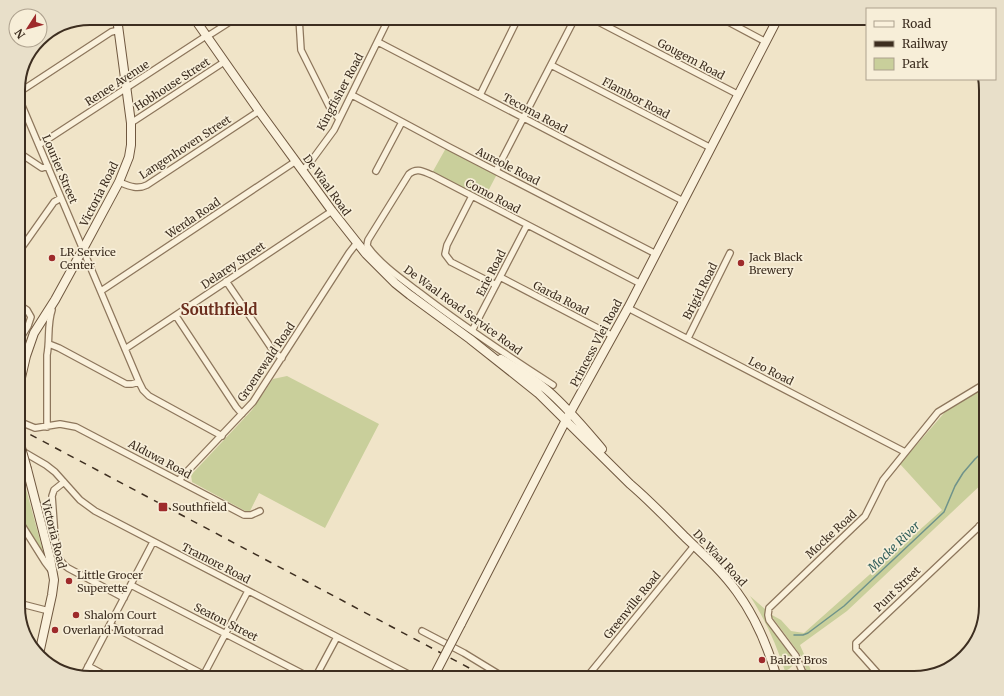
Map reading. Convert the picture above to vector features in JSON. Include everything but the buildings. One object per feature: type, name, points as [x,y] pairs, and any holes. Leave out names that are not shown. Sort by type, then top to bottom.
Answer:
[{"type":"street","name":"Victoria Road","points":[[25,361],[30,344],[39,324],[55,300],[119,182],[129,156],[131,145],[131,123],[118,25]]},
{"type":"street","name":"De Waal Road","points":[[199,25],[356,244],[395,283],[470,339],[568,416],[627,476],[637,489],[726,579],[746,605],[765,642],[775,671]]},
{"type":"street","name":"Renee Avenue","points":[[39,146],[225,25]]},
{"type":"street","points":[[299,25],[301,50],[330,108],[339,119]]},
{"type":"street","name":"Kingfisher Road","points":[[302,170],[309,164],[334,130],[386,25]]},
{"type":"street","points":[[480,95],[515,25]]},
{"type":"street","points":[[496,171],[571,25]]},
{"type":"street","name":"Gougem Road","points":[[604,25],[739,96]]},
{"type":"street","points":[[734,25],[766,42]]},
{"type":"street","name":"Princess Vlei Road","points":[[437,671],[568,416],[641,284],[774,25]]},
{"type":"street","points":[[25,88],[111,32],[119,30]]},
{"type":"street","name":"Tecoma Road","points":[[378,42],[683,201]]},
{"type":"street","name":"Hobhouse Street","points":[[131,123],[224,62]]},
{"type":"street","name":"Flambor Road","points":[[551,65],[711,148]]},
{"type":"street","name":"Aureole Road","points":[[352,95],[656,254]]},
{"type":"street","name":"Langenhoven Street","points":[[119,182],[133,188],[147,185],[259,111]]},
{"type":"street","name":"Lourier Street","points":[[25,113],[143,390],[149,396],[222,436]]},
{"type":"street","points":[[376,170],[402,122]]},
{"type":"street","points":[[25,157],[40,167],[43,168],[48,166]]},
{"type":"street","name":"Werda Road","points":[[101,291],[296,161]]},
{"type":"street","name":"Como Road","points":[[367,245],[368,240],[405,180],[412,172],[416,170],[432,175],[641,284]]},
{"type":"street","points":[[472,196],[447,245],[445,254],[448,260],[496,284]]},
{"type":"street","points":[[25,243],[54,202],[61,198]]},
{"type":"street","name":"Delarey Street","points":[[125,349],[332,211]]},
{"type":"street","name":"Erie Road","points":[[472,331],[527,225]]},
{"type":"street","name":"Groenewald Road","points":[[179,480],[253,402],[356,244]]},
{"type":"street","name":"De Waal Road Service Road","points":[[367,245],[377,257],[401,279],[472,331],[553,385]]},
{"type":"street","name":"Brigid Road","points":[[688,338],[730,253]]},
{"type":"street","name":"Garda Road","points":[[500,277],[613,336]]},
{"type":"street","points":[[226,281],[271,348],[282,358]]},
{"type":"street","name":"Victoria Road","points":[[47,427],[48,331],[49,318],[55,300]]},
{"type":"street","name":"Leo Road","points":[[628,308],[905,452]]},
{"type":"street","points":[[25,309],[31,317],[25,331]]},
{"type":"street","points":[[176,316],[236,408],[242,414]]},
{"type":"street","points":[[49,344],[126,384],[139,382]]},
{"type":"street","name":"Mocke Road","points":[[802,671],[796,656],[769,620],[769,608],[865,516],[880,486],[933,418],[943,408],[979,387]]},
{"type":"street","name":"Alduwa Road","points":[[25,423],[35,428],[60,424],[76,427],[244,515],[251,516],[260,511]]},
{"type":"street","name":"Tramore Road","points":[[25,453],[55,472],[80,500],[95,511],[402,671]]},
{"type":"street","name":"Victoria Road","points":[[25,462],[53,572],[53,588],[40,648]]},
{"type":"street","points":[[64,482],[54,490],[52,496],[56,550],[59,558],[66,566],[124,598]]},
{"type":"street","name":"Punt Street","points":[[874,670],[856,649],[856,643],[979,526]]},
{"type":"street","points":[[25,530],[53,572]]},
{"type":"street","points":[[86,671],[153,542]]},
{"type":"street","name":"Greenville Road","points":[[592,671],[694,546]]},
{"type":"street","name":"Seaton Street","points":[[131,584],[297,671]]},
{"type":"street","points":[[206,671],[248,591]]},
{"type":"street","points":[[25,605],[49,611]]},
{"type":"street","points":[[110,625],[194,671]]},
{"type":"street","points":[[422,631],[464,653],[494,671]]},
{"type":"street","points":[[320,671],[337,638]]},
{"type":"street","points":[[88,666],[97,671]]},
{"type":"green space","points":[[446,148],[497,174],[484,199],[432,173]]},
{"type":"green space","points":[[287,376],[379,424],[325,528],[259,493],[249,513],[192,482],[191,475],[252,410],[273,379]]},
{"type":"green space","points":[[979,391],[979,487],[847,611],[800,645],[811,671],[807,671],[802,657],[772,615],[781,620],[791,631],[804,633],[942,510],[900,464],[945,412]]},
{"type":"green space","points":[[25,485],[43,551],[39,549],[25,526]]},
{"type":"green space","points":[[750,596],[765,609],[767,621],[794,658],[794,664],[785,671],[770,632]]},
{"type":"waterway","name":"Mocke River","points":[[794,635],[803,635],[808,633],[844,606],[944,512],[955,486],[963,473],[979,455]]},
{"type":"railway","points":[[25,432],[475,671]]},
{"type":"place","name":"LR Service Center","points":[[52,258]]},
{"type":"place","name":"Jack Black Brewery","points":[[741,263]]},
{"type":"place","name":"Southfield","points":[[163,507]]},
{"type":"place","name":"Little Grocer Superette","points":[[69,581]]},
{"type":"place","name":"Shalom Court","points":[[76,615]]},
{"type":"place","name":"Overland Motorrad","points":[[55,630]]},
{"type":"place","name":"Baker Bros","points":[[762,660]]},
{"type":"district","name":"Southfield","points":[[219,310]]}]
